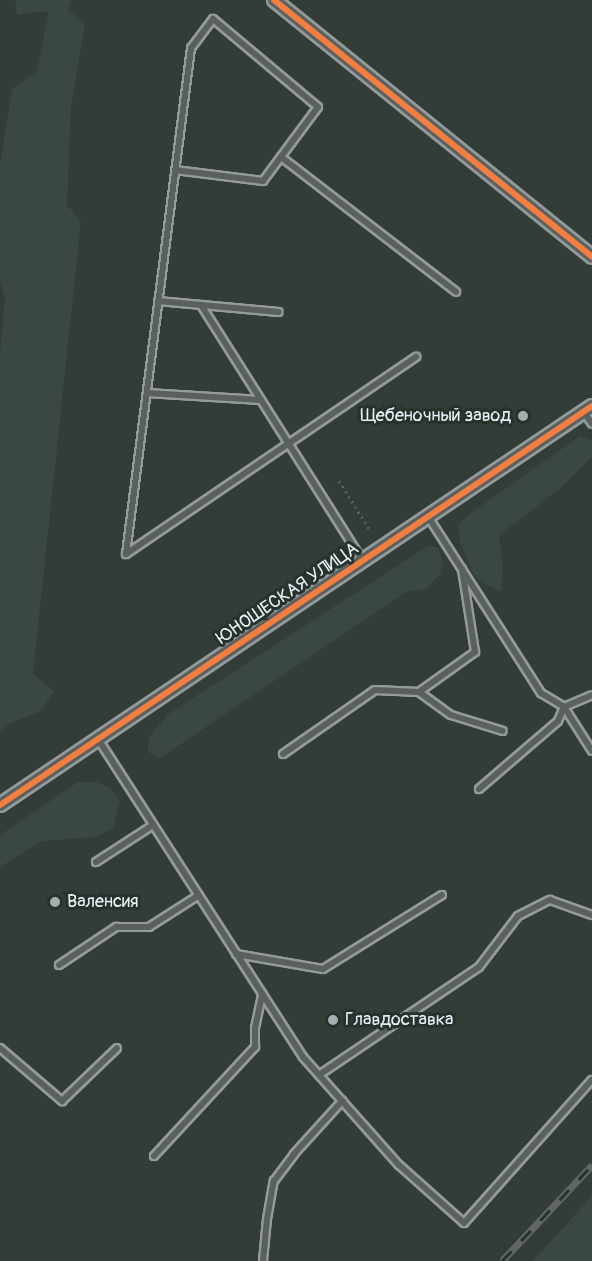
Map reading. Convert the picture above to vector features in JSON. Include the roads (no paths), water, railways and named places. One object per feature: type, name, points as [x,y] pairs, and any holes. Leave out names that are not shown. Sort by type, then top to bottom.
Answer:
[{"type":"street","points":[[274,0],[592,258]]},
{"type":"street","name":"ЮНОШЕСКАЯ УЛИЦА","points":[[0,805],[588,409]]},
{"type":"lane","points":[[175,170],[263,182],[318,107],[213,19],[191,48],[175,170],[158,301],[126,554],[416,357]]},
{"type":"lane","points":[[281,157],[456,292]]},
{"type":"lane","points":[[158,301],[278,312]]},
{"type":"lane","points":[[201,305],[363,562]]},
{"type":"lane","points":[[147,393],[261,400]]},
{"type":"lane","points":[[588,409],[592,424]]},
{"type":"lane","points":[[429,518],[541,693],[564,707],[592,752]]},
{"type":"lane","points":[[419,692],[475,652],[462,569]]},
{"type":"lane","points":[[283,754],[375,690],[419,692],[451,715],[503,731]]},
{"type":"lane","points":[[479,789],[558,721],[564,707],[592,695]]},
{"type":"lane","points":[[98,739],[303,1057],[399,1165],[464,1222],[592,1080]]},
{"type":"lane","points":[[96,862],[153,825]]},
{"type":"lane","points":[[59,965],[116,927],[149,927],[199,895]]},
{"type":"lane","points":[[236,954],[324,969],[442,895]]},
{"type":"lane","points":[[319,1075],[479,967],[518,916],[550,900],[592,915]]},
{"type":"lane","points":[[154,1156],[255,1047],[255,1028],[262,993]]},
{"type":"lane","points":[[0,1048],[62,1101],[117,1048]]},
{"type":"lane","points":[[263,1261],[267,1219],[274,1182],[294,1154],[342,1101]]},
{"type":"railway","points":[[502,1261],[592,1165]]},
{"type":"place","name":"Щебеночный завод","points":[[523,416]]},
{"type":"place","name":"Валенсия","points":[[55,902]]},
{"type":"place","name":"Главдоставка","points":[[333,1020]]}]
